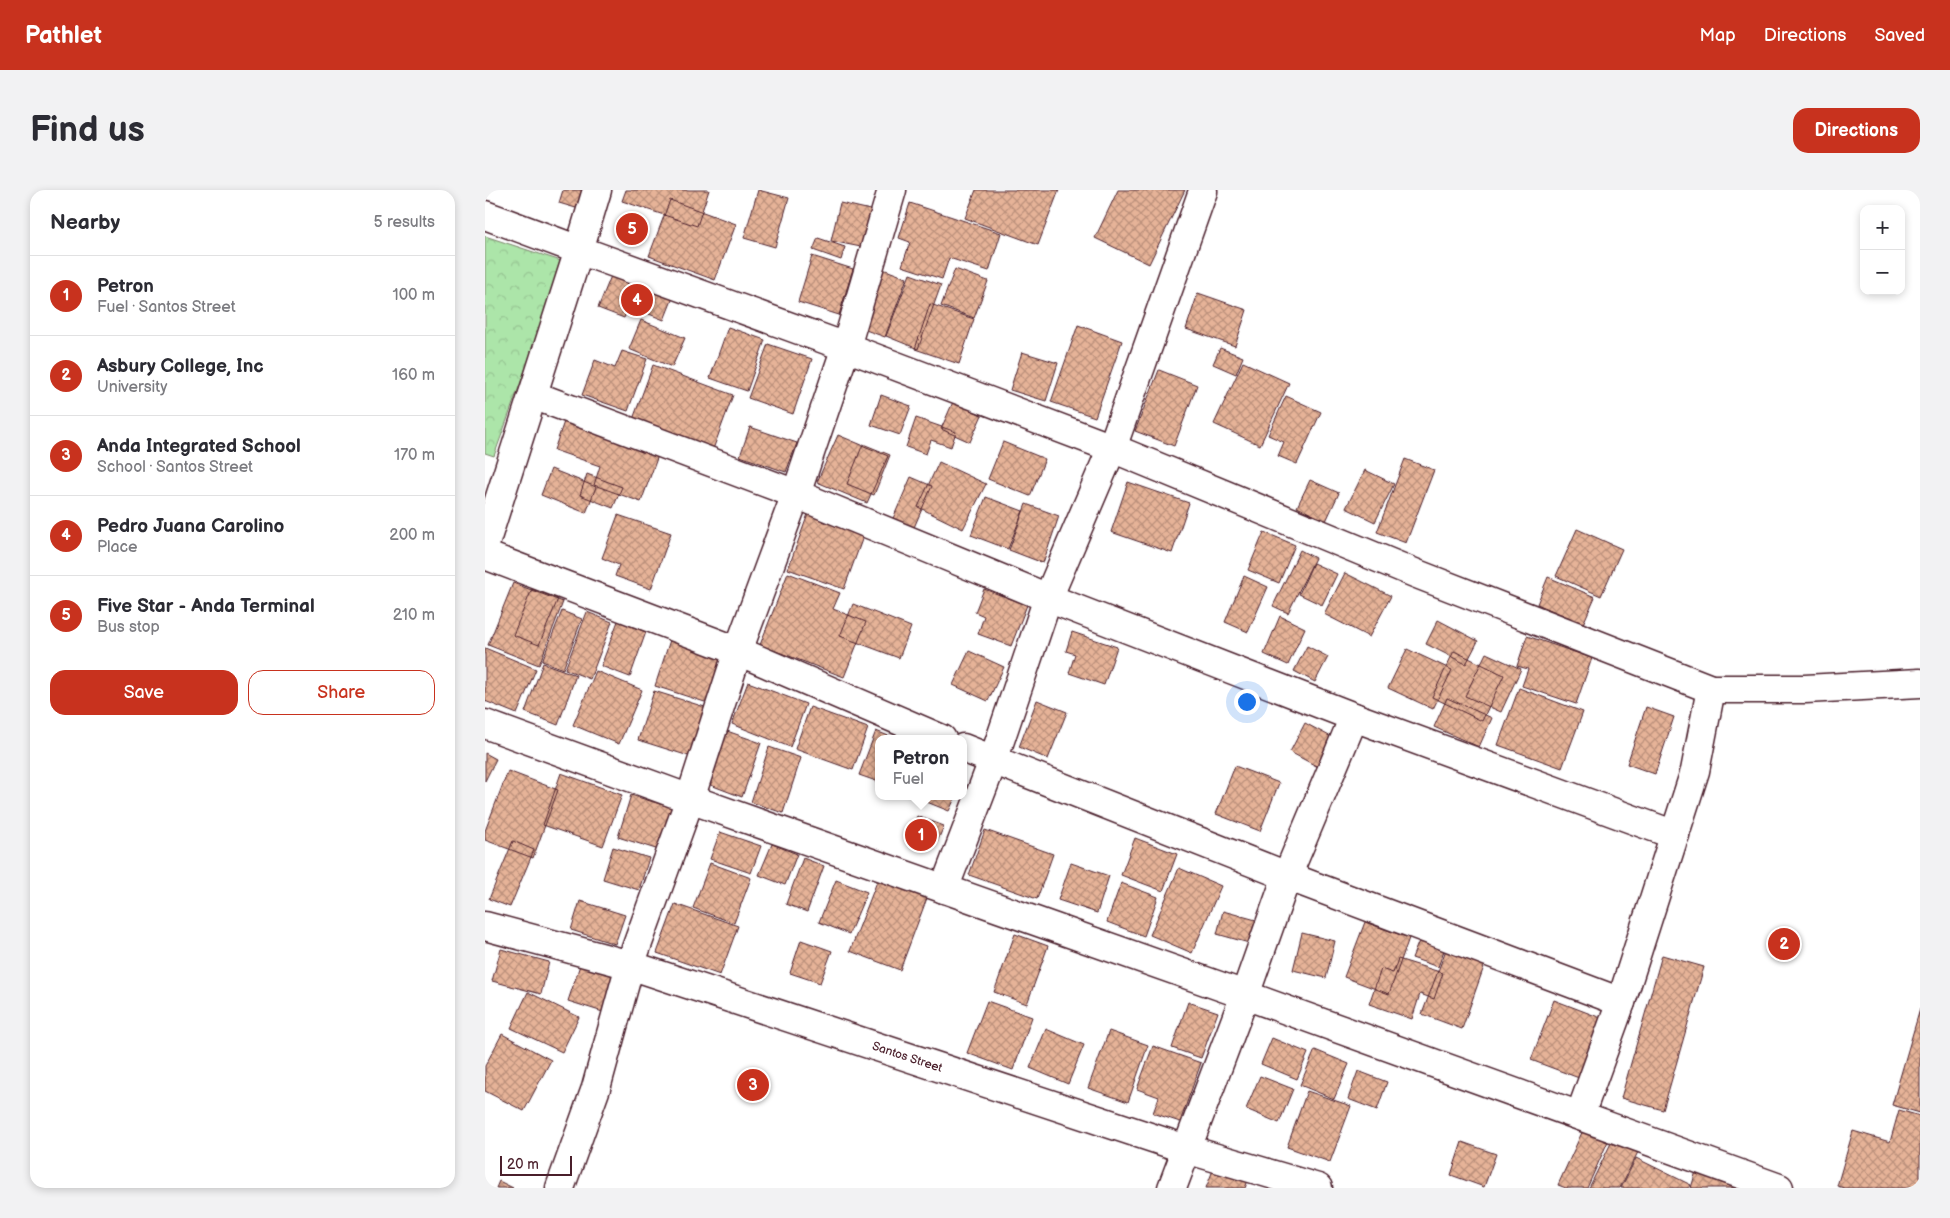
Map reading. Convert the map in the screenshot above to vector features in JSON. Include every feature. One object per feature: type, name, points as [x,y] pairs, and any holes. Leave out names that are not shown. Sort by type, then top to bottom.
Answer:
[{"type":"street","points":[[485,544],[597,190]]},
{"type":"street","points":[[560,1188],[596,1088],[630,965],[690,799],[738,650],[796,494],[846,347],[892,190]]},
{"type":"street","points":[[944,889],[993,761],[1048,598],[1112,448],[1203,191]]},
{"type":"street","points":[[485,215],[846,347],[1112,448],[1417,574],[1711,689],[1805,689],[1920,683]]},
{"type":"street","points":[[533,395],[796,494],[1048,598],[1354,717],[1675,835]]},
{"type":"street","points":[[485,555],[738,650],[933,735]]},
{"type":"street","points":[[1581,1115],[1621,1002],[1695,771],[1711,689]]},
{"type":"street","points":[[1172,1188],[1245,995],[1287,876],[1354,717]]},
{"type":"street","points":[[485,724],[690,799],[1581,1115],[1779,1188]]},
{"type":"street","points":[[967,750],[1287,876],[1621,1002]]},
{"type":"street","name":"Santos Street","points":[[485,926],[630,965],[1186,1149],[1318,1188]]},
{"type":"green space","points":[[485,236],[564,262],[494,456],[485,453]]},
{"type":"building","points":[[563,190],[592,190],[586,211],[559,203]]},
{"type":"building","points":[[626,190],[709,190],[697,226],[622,201]]},
{"type":"building","points":[[758,190],[789,198],[775,247],[744,238]]},
{"type":"building","points":[[976,190],[1059,190],[1038,245],[965,218]]},
{"type":"building","points":[[1118,190],[1185,190],[1149,264],[1095,238]]},
{"type":"building","points":[[670,200],[736,224],[715,280],[649,256]]},
{"type":"building","points":[[840,203],[875,211],[866,248],[831,241]]},
{"type":"building","points":[[910,203],[1001,233],[989,271],[949,258],[942,279],[902,266],[910,242],[899,238]]},
{"type":"building","points":[[818,238],[845,247],[841,260],[813,250]]},
{"type":"building","points":[[812,256],[853,269],[839,315],[798,302]]},
{"type":"building","points":[[883,269],[907,278],[885,337],[860,328]]},
{"type":"building","points":[[955,269],[988,281],[974,318],[941,306]]},
{"type":"building","points":[[613,271],[674,295],[664,320],[629,306],[624,318],[598,308]]},
{"type":"building","points":[[910,274],[941,285],[918,349],[886,336]]},
{"type":"building","points":[[1198,293],[1247,310],[1235,346],[1186,329]]},
{"type":"building","points":[[930,304],[974,319],[959,364],[915,349]]},
{"type":"building","points":[[641,320],[685,338],[672,367],[629,349]]},
{"type":"building","points":[[1078,325],[1122,341],[1095,417],[1051,402]]},
{"type":"building","points":[[728,327],[765,340],[747,391],[710,378]]},
{"type":"building","points":[[768,344],[812,359],[793,414],[748,398]]},
{"type":"building","points":[[1220,348],[1243,357],[1236,374],[1213,364]]},
{"type":"building","points":[[622,351],[647,359],[628,411],[582,395],[595,360],[615,368]]},
{"type":"building","points":[[1022,352],[1058,363],[1046,401],[1010,390]]},
{"type":"building","points":[[1243,362],[1289,383],[1260,445],[1214,424]]},
{"type":"building","points":[[653,365],[733,395],[712,452],[632,422]]},
{"type":"building","points":[[1159,370],[1197,385],[1174,446],[1135,431]]},
{"type":"building","points":[[881,395],[911,406],[900,435],[871,425]]},
{"type":"building","points":[[1286,396],[1321,412],[1297,464],[1278,456],[1284,442],[1268,435]]},
{"type":"building","points":[[953,402],[982,415],[970,442],[941,429]]},
{"type":"building","points":[[566,416],[660,450],[641,502],[594,485],[600,466],[554,450]]},
{"type":"building","points":[[916,418],[956,432],[951,447],[931,440],[926,454],[906,447]]},
{"type":"building","points":[[750,427],[797,443],[786,472],[740,456]]},
{"type":"building","points":[[838,435],[888,456],[867,503],[817,482]]},
{"type":"building","points":[[1003,442],[1045,459],[1030,496],[988,479]]},
{"type":"building","points":[[863,444],[890,455],[874,495],[847,484]]},
{"type":"building","points":[[1405,459],[1434,470],[1406,543],[1377,532]]},
{"type":"building","points":[[939,462],[986,484],[963,529],[918,507]]},
{"type":"building","points":[[551,469],[596,487],[586,513],[541,495]]},
{"type":"building","points":[[1365,470],[1394,484],[1375,522],[1346,508]]},
{"type":"building","points":[[587,474],[622,487],[613,508],[580,495]]},
{"type":"building","points":[[911,477],[932,486],[912,532],[891,523]]},
{"type":"building","points":[[1310,480],[1339,493],[1326,521],[1297,507]]},
{"type":"building","points":[[1128,482],[1189,503],[1172,553],[1111,532]]},
{"type":"building","points":[[986,497],[1023,511],[1008,549],[971,535]]},
{"type":"building","points":[[1026,504],[1059,516],[1043,563],[1009,550]]},
{"type":"building","points":[[808,514],[864,534],[844,589],[788,569]]},
{"type":"building","points":[[618,515],[671,533],[651,589],[615,576],[619,565],[602,558]]},
{"type":"building","points":[[1577,529],[1622,549],[1601,596],[1556,576]]},
{"type":"building","points":[[1264,532],[1295,545],[1279,583],[1248,570]]},
{"type":"building","points":[[1300,550],[1315,558],[1288,613],[1273,606]]},
{"type":"building","points":[[1313,563],[1337,574],[1322,605],[1299,594]]},
{"type":"building","points":[[788,573],[840,593],[833,609],[866,622],[844,677],[760,645]]},
{"type":"building","points":[[1345,573],[1391,596],[1369,637],[1324,614]]},
{"type":"building","points":[[1244,576],[1268,587],[1248,632],[1225,622]]},
{"type":"building","points":[[1548,577],[1595,597],[1583,624],[1537,604]]},
{"type":"building","points":[[513,583],[563,602],[539,665],[488,645]]},
{"type":"building","points":[[532,589],[558,599],[539,645],[513,635]]},
{"type":"building","points":[[984,589],[1027,605],[1011,646],[978,634],[984,616],[975,612]]},
{"type":"building","points":[[853,604],[911,627],[899,658],[840,636]]},
{"type":"building","points":[[562,611],[582,619],[563,669],[542,661]]},
{"type":"building","points":[[587,612],[612,622],[590,679],[565,669]]},
{"type":"building","points":[[1280,616],[1305,628],[1288,665],[1264,654]]},
{"type":"building","points":[[1438,620],[1478,641],[1466,664],[1426,644]]},
{"type":"building","points":[[618,621],[646,632],[630,677],[601,666]]},
{"type":"building","points":[[1072,632],[1117,647],[1104,685],[1069,673],[1075,654],[1066,651]]},
{"type":"building","points":[[1527,636],[1592,658],[1576,704],[1522,686],[1528,669],[1517,666]]},
{"type":"building","points":[[670,640],[726,657],[711,704],[655,686]]},
{"type":"building","points":[[1307,646],[1328,657],[1315,682],[1294,671]]},
{"type":"building","points":[[485,648],[536,669],[517,714],[485,701]]},
{"type":"building","points":[[1407,649],[1452,670],[1433,709],[1388,688]]},
{"type":"building","points":[[969,651],[1004,667],[988,701],[953,685]]},
{"type":"building","points":[[1454,651],[1504,675],[1482,721],[1432,697]]},
{"type":"building","points":[[1486,653],[1521,669],[1501,712],[1465,696]]},
{"type":"building","points":[[543,663],[576,675],[558,725],[525,712]]},
{"type":"building","points":[[596,671],[642,690],[619,744],[573,725]]},
{"type":"building","points":[[748,682],[806,704],[790,747],[732,724]]},
{"type":"building","points":[[1519,688],[1583,712],[1562,768],[1498,745]]},
{"type":"building","points":[[654,691],[708,708],[692,757],[638,740]]},
{"type":"building","points":[[1447,698],[1492,718],[1479,747],[1434,727]]},
{"type":"building","points":[[1037,700],[1067,712],[1048,759],[1019,747]]},
{"type":"building","points":[[810,707],[868,728],[853,770],[795,749]]},
{"type":"building","points":[[1646,707],[1674,717],[1655,774],[1627,764]]},
{"type":"building","points":[[1305,723],[1335,739],[1320,768],[1290,752]]},
{"type":"building","points":[[727,731],[761,743],[742,797],[708,784]]},
{"type":"building","points":[[876,731],[886,735],[875,735],[875,781],[859,775]]},
{"type":"building","points":[[769,747],[801,758],[783,813],[751,802]]},
{"type":"building","points":[[485,753],[496,759],[485,781]]},
{"type":"building","points":[[1235,766],[1279,783],[1260,831],[1216,814]]},
{"type":"building","points":[[508,771],[558,790],[533,858],[485,840],[485,831]]},
{"type":"building","points":[[561,773],[622,795],[603,846],[543,825]]},
{"type":"building","points":[[631,795],[673,808],[659,850],[618,837]]},
{"type":"building","points":[[922,800],[954,800],[949,811]]},
{"type":"building","points":[[917,816],[944,826],[937,842],[911,831]]},
{"type":"building","points":[[985,830],[1053,854],[1037,899],[969,875]]},
{"type":"building","points":[[720,832],[761,846],[751,873],[710,859]]},
{"type":"building","points":[[1135,838],[1177,854],[1163,891],[1121,875]]},
{"type":"building","points":[[513,841],[534,850],[510,907],[489,899]]},
{"type":"building","points":[[772,844],[797,854],[785,885],[759,875]]},
{"type":"building","points":[[613,847],[649,858],[639,890],[603,879]]},
{"type":"building","points":[[803,858],[824,866],[807,912],[786,904]]},
{"type":"building","points":[[710,863],[751,878],[734,923],[693,908]]},
{"type":"building","points":[[1071,863],[1109,876],[1097,913],[1058,900]]},
{"type":"building","points":[[1179,868],[1221,886],[1192,953],[1150,935]]},
{"type":"building","points":[[878,879],[927,898],[900,970],[850,951]]},
{"type":"building","points":[[836,880],[867,892],[849,934],[819,922]]},
{"type":"building","points":[[1121,883],[1158,897],[1144,936],[1107,922]]},
{"type":"building","points":[[580,901],[625,915],[615,944],[571,930]]},
{"type":"building","points":[[675,904],[738,926],[720,975],[657,953]]},
{"type":"building","points":[[1223,911],[1256,920],[1249,943],[1217,934]]},
{"type":"building","points":[[1365,922],[1409,938],[1389,994],[1344,977]]},
{"type":"building","points":[[1302,933],[1335,941],[1326,978],[1293,970]]},
{"type":"building","points":[[1015,934],[1048,946],[1027,1004],[994,992]]},
{"type":"building","points":[[1421,936],[1446,945],[1438,967],[1412,958]]},
{"type":"building","points":[[801,940],[832,951],[820,983],[790,973]]},
{"type":"building","points":[[1447,947],[1486,961],[1462,1029],[1422,1014]]},
{"type":"building","points":[[501,949],[549,962],[541,994],[492,981]]},
{"type":"building","points":[[1662,955],[1704,967],[1663,1110],[1621,1098]]},
{"type":"building","points":[[1398,959],[1443,973],[1434,999],[1420,994],[1412,1019],[1369,1004],[1381,969],[1393,973]]},
{"type":"building","points":[[580,965],[618,977],[606,1013],[568,1001]]},
{"type":"building","points":[[528,992],[579,1017],[562,1052],[511,1028]]},
{"type":"building","points":[[1554,1000],[1601,1018],[1579,1078],[1531,1060]]},
{"type":"building","points":[[987,1001],[1032,1017],[1013,1070],[967,1053]]},
{"type":"building","points":[[1188,1002],[1218,1012],[1201,1058],[1172,1048]]},
{"type":"building","points":[[1920,1009],[1920,1113],[1892,1105]]},
{"type":"building","points":[[1046,1029],[1084,1045],[1068,1084],[1030,1068]]},
{"type":"building","points":[[1109,1031],[1148,1045],[1128,1102],[1088,1088]]},
{"type":"building","points":[[502,1034],[551,1060],[524,1111],[485,1091],[485,1066]]},
{"type":"building","points":[[1272,1038],[1308,1053],[1297,1079],[1261,1064]]},
{"type":"building","points":[[1153,1046],[1201,1063],[1180,1122],[1153,1113],[1159,1097],[1137,1089]]},
{"type":"building","points":[[1315,1050],[1349,1064],[1334,1099],[1300,1085]]},
{"type":"building","points":[[1358,1071],[1387,1082],[1377,1110],[1348,1099]]},
{"type":"building","points":[[1260,1076],[1293,1089],[1279,1123],[1246,1109]]},
{"type":"building","points":[[1307,1091],[1351,1106],[1330,1162],[1287,1147]]},
{"type":"building","points":[[1899,1110],[1920,1116],[1920,1188],[1844,1188],[1837,1186],[1853,1131],[1890,1142]]},
{"type":"building","points":[[1584,1128],[1609,1139],[1587,1188],[1566,1188],[1558,1185]]},
{"type":"building","points":[[1613,1139],[1638,1152],[1620,1188],[1589,1188]]},
{"type":"building","points":[[1462,1142],[1496,1154],[1484,1187],[1451,1175]]},
{"type":"building","points":[[1636,1158],[1691,1185],[1689,1188],[1621,1188]]},
{"type":"building","points":[[1217,1160],[1251,1173],[1245,1188],[1206,1188]]},
{"type":"building","points":[[1697,1168],[1745,1188],[1691,1188]]},
{"type":"building","points":[[499,1181],[513,1188],[496,1188]]},
{"type":"place","name":"Five Star - Anda Terminal","points":[[632,229]]},
{"type":"place","name":"Pedro Juana Carolino","points":[[637,300]]},
{"type":"place","name":"Petron","points":[[921,835]]},
{"type":"place","name":"Asbury College, Inc","points":[[1784,944]]},
{"type":"place","name":"Anda Integrated School","points":[[753,1085]]}]
